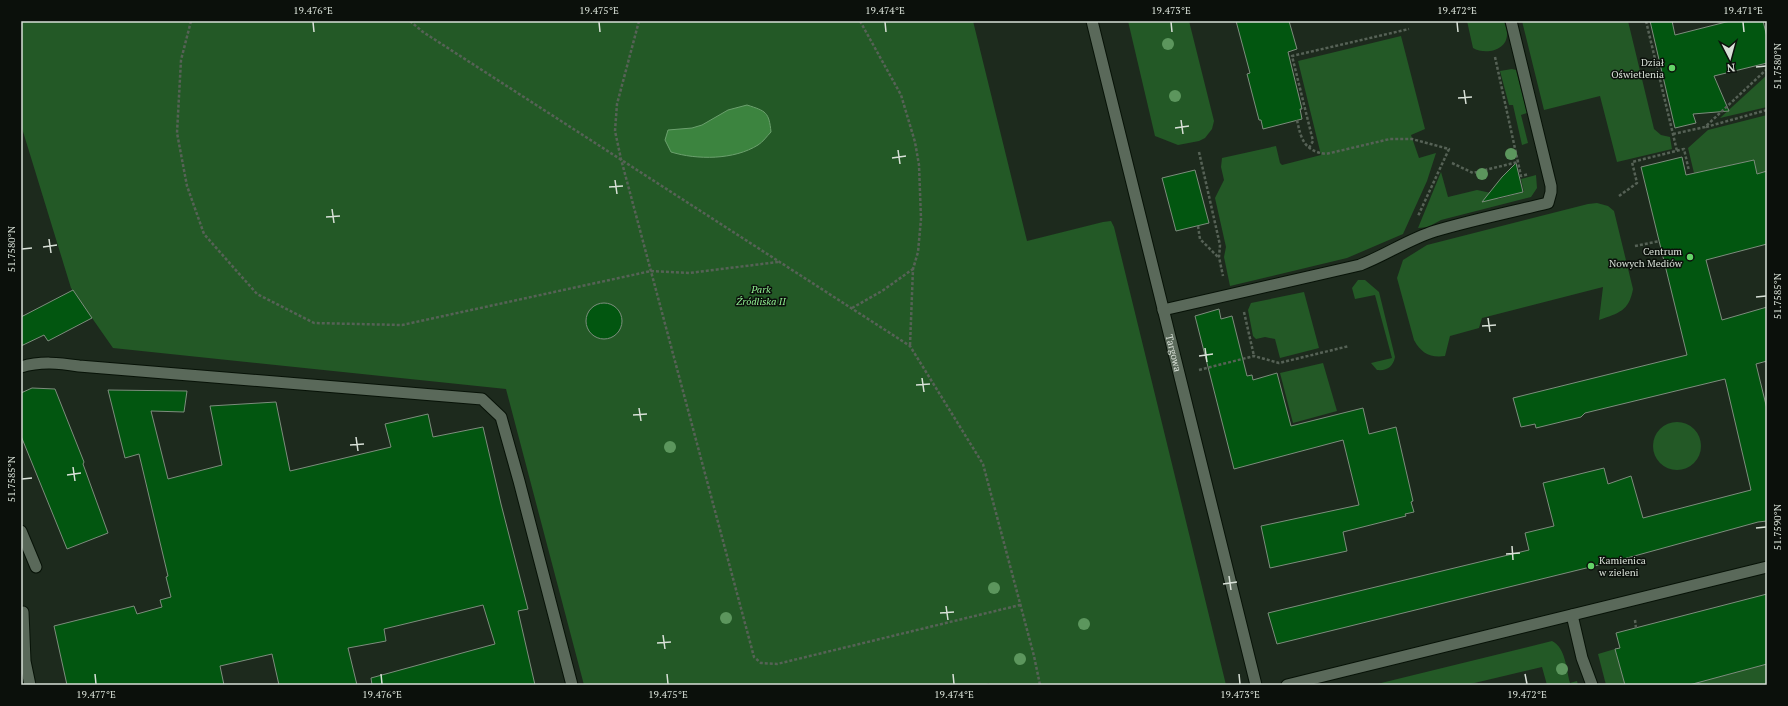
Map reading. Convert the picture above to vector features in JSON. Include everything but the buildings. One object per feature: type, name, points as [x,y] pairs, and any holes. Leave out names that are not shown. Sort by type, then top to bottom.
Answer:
[{"type":"street","name":"Targowa","points":[[1092,21],[1256,685]]},
{"type":"street","points":[[1163,310],[1360,265],[1381,256],[1406,242],[1435,231],[1548,203],[1552,192],[1511,21]]},
{"type":"street","points":[[21,367],[32,364],[52,362],[79,366],[482,399],[501,417],[572,685]]},
{"type":"street","points":[[21,531],[36,566]]},
{"type":"street","points":[[1287,685],[1767,567]]},
{"type":"street","points":[[23,612],[26,661],[30,685]]},
{"type":"street","points":[[1572,615],[1582,658],[1592,685]]},
{"type":"path","points":[[191,21],[181,60],[177,133],[187,186],[204,234],[257,294],[314,323],[402,325],[651,271],[689,273],[779,262]]},
{"type":"path","points":[[410,21],[423,32],[910,346],[983,464],[1034,656],[1040,685]]},
{"type":"path","points":[[639,21],[617,104],[615,131],[621,159],[754,656],[761,663],[777,664],[1020,605]]},
{"type":"path","points":[[860,21],[900,95],[915,142],[919,165],[921,219],[918,252],[913,269],[910,346]]},
{"type":"path","points":[[1646,21],[1677,151]]},
{"type":"path","points":[[1309,148],[1313,141],[1292,56],[1409,28]]},
{"type":"path","points":[[1495,57],[1521,176],[1547,169]]},
{"type":"path","points":[[1705,127],[1767,69]]},
{"type":"path","points":[[1673,134],[1767,110]]},
{"type":"path","points":[[1297,120],[1302,141],[1309,148],[1318,153],[1326,154],[1390,139],[1412,139],[1448,149],[1406,242]]},
{"type":"path","points":[[1618,196],[1637,183],[1632,162],[1684,149],[1689,171]]},
{"type":"path","points":[[1199,152],[1220,245],[1219,257],[1227,296]]},
{"type":"path","points":[[1452,163],[1473,173],[1518,162]]},
{"type":"path","points":[[1198,226],[1200,238],[1219,257]]},
{"type":"path","points":[[1635,246],[1660,241]]},
{"type":"path","points":[[852,308],[882,291],[913,269]]},
{"type":"path","points":[[1239,293],[1254,356]]},
{"type":"path","points":[[1198,371],[1254,356],[1279,364],[1348,346]]},
{"type":"path","points":[[1634,618],[1636,628]]},
{"type":"green space","name":"Park Źródliska II","points":[[21,21],[973,21],[1027,241],[1103,222],[1111,221],[1114,227],[1226,685],[990,685],[989,683],[983,685],[584,685],[506,389],[113,348],[71,288],[21,125]]},
{"type":"green space","points":[[1128,21],[1189,21],[1214,121],[1212,129],[1205,138],[1199,141],[1178,145],[1155,136]]},
{"type":"green space","points":[[1467,21],[1504,21],[1507,33],[1504,44],[1500,48],[1489,51],[1473,48]]},
{"type":"green space","points":[[1522,21],[1628,21],[1654,129],[1661,135],[1670,137],[1672,149],[1617,162],[1600,96],[1544,110]]},
{"type":"green space","points":[[1401,36],[1425,129],[1411,135],[1419,158],[1436,153],[1427,181],[1403,234],[1347,258],[1230,286],[1224,257],[1226,247],[1215,198],[1224,180],[1221,167],[1222,158],[1276,146],[1280,163],[1282,165],[1321,155],[1298,61]]},
{"type":"green space","points":[[1512,69],[1516,70],[1527,113],[1521,115],[1528,143],[1522,145],[1513,105],[1509,105],[1500,71]]},
{"type":"green space","points":[[1767,75],[1767,107],[1720,118]]},
{"type":"green space","points":[[1767,115],[1767,171],[1757,174],[1754,160],[1694,173],[1688,148],[1708,130]]},
{"type":"green space","points":[[1441,172],[1448,197],[1477,190],[1496,194],[1498,199],[1524,192],[1521,179],[1536,175],[1537,188],[1531,197],[1441,220],[1428,227],[1418,228]]},
{"type":"green space","points":[[1597,203],[1608,206],[1614,211],[1633,289],[1626,307],[1617,313],[1599,320],[1603,287],[1482,318],[1479,328],[1450,336],[1445,356],[1426,354],[1417,345],[1414,340],[1397,278],[1403,260],[1427,245]]},
{"type":"green space","points":[[1358,280],[1365,280],[1379,292],[1395,357],[1391,366],[1384,370],[1377,370],[1371,363],[1392,358],[1375,295],[1355,299],[1352,288]]},
{"type":"green space","points":[[1304,292],[1319,348],[1280,358],[1275,339],[1265,337],[1256,339],[1253,336],[1248,310],[1251,303]]},
{"type":"green space","points":[[1323,363],[1337,411],[1293,423],[1280,373]]},
{"type":"green space","points":[[1672,422],[1682,422],[1694,429],[1701,441],[1701,451],[1694,463],[1682,470],[1672,470],[1664,466],[1657,459],[1653,451],[1653,441],[1657,433],[1664,426]]},
{"type":"green space","points":[[1552,641],[1557,644],[1563,654],[1570,683],[1577,681],[1578,685],[1547,685],[1542,667],[1466,685],[1373,685]]},
{"type":"green space","points":[[1615,649],[1625,685],[1606,685],[1598,654]]},
{"type":"green space","points":[[1767,664],[1767,685],[1695,685],[1695,683]]},
{"type":"shaded area","points":[[747,105],[762,111],[768,116],[771,132],[758,145],[738,154],[715,157],[681,155],[671,152],[665,140],[668,130],[692,128],[702,125],[728,110]]},
{"type":"place","name":"Dział Oświetlenia","points":[[1672,68]]},
{"type":"place","name":"Centrum Nowych Mediów","points":[[1690,257]]},
{"type":"place","name":"Kamienica w zieleni","points":[[1591,566]]}]
